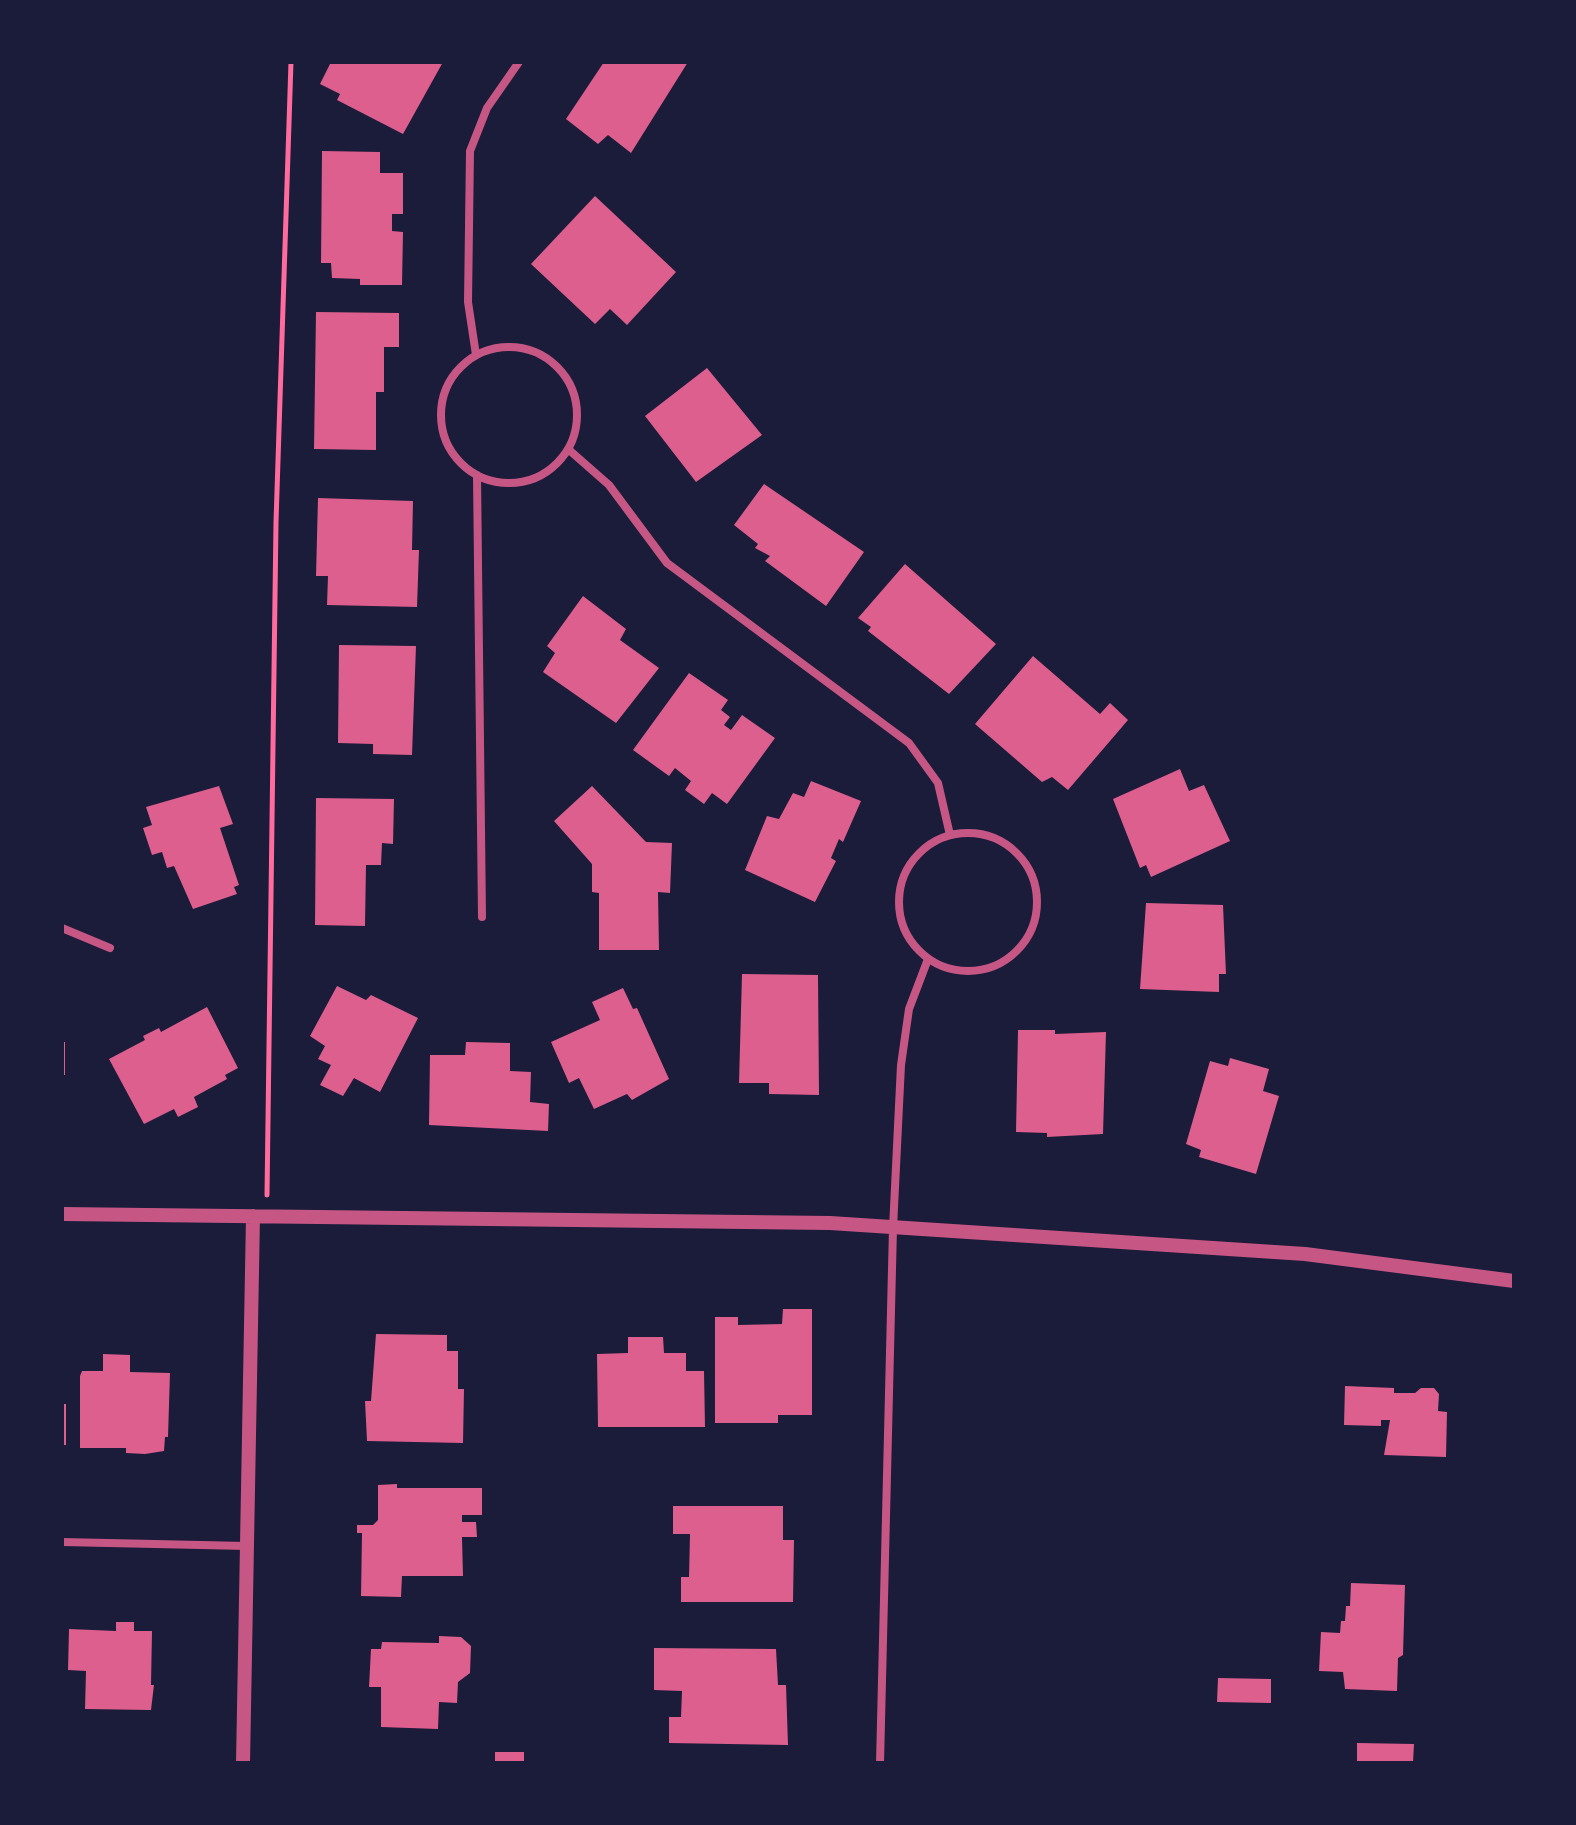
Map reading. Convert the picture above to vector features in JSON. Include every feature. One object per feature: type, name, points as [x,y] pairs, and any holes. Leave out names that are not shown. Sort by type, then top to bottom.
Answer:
[{"type":"street","points":[[476,355],[468,302],[470,151],[487,108],[519,62]]},
{"type":"street","points":[[513,346],[537,353],[558,367],[571,388],[577,413],[568,449],[551,469],[528,481],[502,483],[477,475],[451,450],[441,415],[450,380],[476,355],[513,346]]},
{"type":"street","points":[[568,449],[609,485],[667,563],[909,743],[938,783],[950,835]]},
{"type":"street","points":[[477,475],[482,917]]},
{"type":"street","points":[[950,835],[985,835],[1015,851],[1034,880],[1037,915],[1022,946],[994,967],[960,972],[928,959],[913,946],[899,910],[900,890],[906,871],[917,855],[950,835]]},
{"type":"street","points":[[62,928],[110,948]]},
{"type":"street","points":[[880,1763],[893,1228],[901,1065],[909,1009],[928,959]]},
{"type":"street","points":[[62,1214],[830,1223],[1305,1254],[1514,1281]]},
{"type":"street","points":[[243,1763],[260,1216]]},
{"type":"street","points":[[62,1542],[248,1546]]},
{"type":"path","points":[[260,1216],[276,522],[291,62]]},
{"type":"building","points":[[331,62],[443,62],[403,134],[337,100],[340,94],[320,84]]},
{"type":"building","points":[[604,62],[688,62],[631,153],[608,135],[598,144],[566,119]]},
{"type":"building","points":[[322,151],[380,152],[380,173],[403,173],[403,214],[392,214],[392,231],[403,232],[402,285],[360,285],[360,279],[332,278],[331,263],[321,263]]},
{"type":"building","points":[[595,196],[676,272],[627,325],[610,309],[595,324],[531,264]]},
{"type":"building","points":[[316,312],[399,313],[399,347],[384,347],[384,392],[376,392],[376,450],[314,449]]},
{"type":"building","points":[[707,368],[762,435],[696,482],[645,416]]},
{"type":"building","points":[[764,484],[864,552],[826,606],[765,561],[770,556],[755,548],[758,544],[734,525]]},
{"type":"building","points":[[318,498],[413,501],[412,550],[419,550],[417,607],[327,605],[328,576],[316,576]]},
{"type":"building","points":[[905,564],[996,644],[949,694],[868,631],[871,627],[858,618]]},
{"type":"building","points":[[583,596],[626,629],[620,640],[659,668],[616,723],[543,672],[555,653],[547,646]]},
{"type":"building","points":[[339,645],[416,646],[412,755],[373,754],[373,744],[338,743]]},
{"type":"building","points":[[1033,656],[1100,714],[1110,703],[1128,720],[1068,790],[1052,777],[1042,782],[975,724]]},
{"type":"building","points":[[689,673],[728,700],[721,710],[730,717],[724,725],[731,730],[742,715],[775,738],[727,804],[712,793],[704,804],[685,790],[691,781],[675,768],[669,776],[633,750]]},
{"type":"building","points":[[1180,769],[1189,791],[1204,785],[1230,841],[1151,877],[1146,865],[1140,868],[1113,799]]},
{"type":"building","points":[[811,781],[861,801],[843,842],[839,839],[831,858],[836,861],[815,902],[745,870],[767,816],[779,819],[793,793],[804,797]]},
{"type":"building","points":[[219,786],[233,824],[220,828],[239,885],[234,887],[237,894],[193,909],[174,866],[167,868],[162,852],[152,855],[143,828],[152,825],[146,807]]},
{"type":"building","points":[[592,786],[646,842],[672,843],[670,893],[658,892],[659,950],[599,950],[599,893],[592,892],[592,864],[554,821]]},
{"type":"building","points":[[316,798],[394,799],[393,844],[382,843],[381,865],[366,865],[365,926],[315,925]]},
{"type":"building","points":[[1146,903],[1223,905],[1226,974],[1219,974],[1219,992],[1140,989]]},
{"type":"building","points":[[742,974],[818,975],[819,1095],[769,1094],[769,1083],[739,1083]]},
{"type":"building","points":[[337,986],[366,1000],[371,995],[418,1018],[380,1092],[354,1078],[343,1096],[320,1085],[331,1065],[318,1059],[325,1046],[310,1036]]},
{"type":"building","points":[[623,988],[633,1009],[637,1008],[669,1079],[632,1100],[627,1094],[594,1109],[579,1078],[569,1083],[551,1042],[600,1020],[592,1002]]},
{"type":"building","points":[[207,1007],[238,1068],[225,1075],[227,1079],[194,1097],[198,1107],[178,1117],[174,1109],[144,1124],[109,1059],[145,1040],[143,1036],[159,1028],[161,1032]]},
{"type":"building","points":[[1018,1030],[1055,1030],[1055,1034],[1106,1032],[1103,1134],[1047,1137],[1047,1133],[1016,1132]]},
{"type":"building","points":[[62,1042],[65,1042],[65,1075],[62,1075]]},
{"type":"building","points":[[466,1042],[510,1043],[510,1071],[531,1072],[530,1102],[549,1104],[548,1131],[429,1125],[430,1055],[465,1055]]},
{"type":"building","points":[[1230,1058],[1269,1069],[1263,1091],[1279,1096],[1256,1174],[1199,1157],[1201,1150],[1186,1144],[1210,1061],[1228,1066]]},
{"type":"building","points":[[783,1309],[812,1309],[812,1415],[778,1415],[778,1423],[715,1423],[715,1317],[738,1317],[738,1325],[782,1324]]},
{"type":"building","points":[[376,1334],[447,1335],[447,1351],[458,1351],[458,1389],[464,1389],[463,1443],[367,1441],[365,1401],[371,1401]]},
{"type":"building","points":[[628,1337],[663,1337],[664,1353],[686,1353],[686,1371],[704,1371],[705,1427],[598,1427],[597,1354],[628,1353]]},
{"type":"building","points":[[103,1354],[130,1355],[130,1372],[170,1373],[168,1437],[165,1437],[164,1451],[145,1454],[126,1453],[126,1448],[80,1448],[80,1376],[82,1371],[103,1371]]},
{"type":"building","points":[[1345,1386],[1394,1388],[1394,1393],[1415,1393],[1421,1388],[1434,1388],[1439,1394],[1438,1411],[1447,1412],[1446,1457],[1384,1455],[1390,1420],[1381,1420],[1381,1426],[1344,1425]]},
{"type":"building","points":[[62,1404],[66,1404],[66,1445],[62,1445]]},
{"type":"building","points":[[397,1484],[397,1488],[482,1488],[482,1515],[462,1515],[462,1522],[476,1522],[477,1537],[462,1537],[463,1576],[402,1576],[401,1597],[361,1596],[362,1533],[357,1533],[357,1525],[373,1525],[378,1520],[378,1485]]},
{"type":"building","points":[[673,1506],[783,1506],[783,1540],[794,1540],[793,1602],[681,1602],[681,1577],[689,1577],[690,1534],[673,1534]]},
{"type":"building","points":[[1351,1583],[1405,1585],[1403,1655],[1398,1658],[1397,1691],[1345,1689],[1343,1672],[1319,1671],[1321,1632],[1340,1633],[1346,1606],[1350,1606]]},
{"type":"building","points":[[116,1622],[134,1622],[134,1631],[152,1631],[151,1685],[154,1685],[151,1710],[85,1709],[86,1671],[68,1670],[69,1629],[116,1631]]},
{"type":"building","points":[[439,1636],[461,1637],[471,1646],[470,1673],[458,1682],[457,1703],[439,1702],[438,1729],[381,1727],[381,1687],[369,1687],[371,1649],[381,1649],[382,1642],[439,1643]]},
{"type":"building","points":[[654,1648],[776,1649],[778,1685],[786,1685],[788,1745],[669,1743],[669,1717],[681,1717],[682,1691],[654,1690]]},
{"type":"building","points":[[1218,1678],[1271,1679],[1271,1703],[1217,1702]]},
{"type":"building","points":[[1357,1743],[1414,1744],[1413,1763],[1357,1763]]},
{"type":"building","points":[[495,1752],[524,1752],[524,1763],[495,1763]]}]
